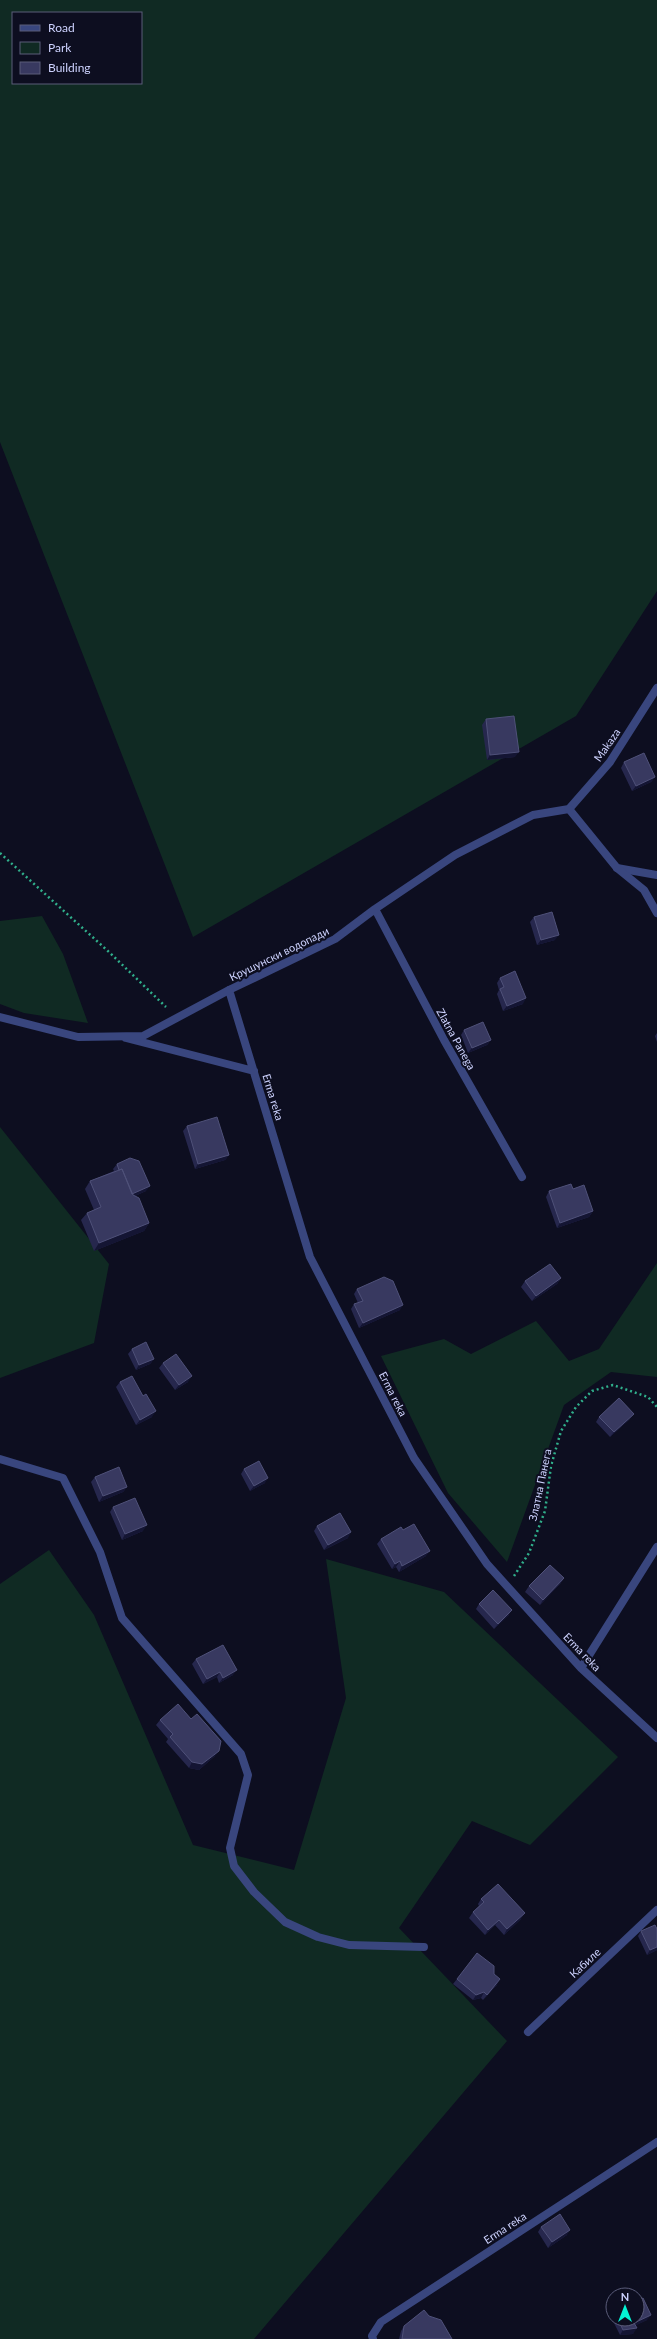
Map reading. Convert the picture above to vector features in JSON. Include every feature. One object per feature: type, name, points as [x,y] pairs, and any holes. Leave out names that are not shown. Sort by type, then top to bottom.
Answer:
[{"type":"street","name":"Makaza","points":[[569,809],[610,762],[657,688]]},
{"type":"street","points":[[569,809],[617,868],[644,890],[657,913]]},
{"type":"street","name":"Крушунски водопади","points":[[0,1017],[78,1037],[143,1036],[229,990],[335,940],[375,909],[456,855],[533,815],[569,809]]},
{"type":"street","points":[[617,868],[657,875]]},
{"type":"street","name":"Zlatna Panega","points":[[375,909],[444,1040],[522,1177]]},
{"type":"street","name":"Erma reka","points":[[229,990],[310,1257],[414,1458],[487,1564],[581,1668],[657,1738]]},
{"type":"street","points":[[121,1036],[254,1071]]},
{"type":"street","points":[[0,1459],[63,1478],[100,1552],[122,1618],[241,1754],[248,1775],[230,1848],[234,1866],[254,1892],[285,1922],[318,1937],[349,1945],[424,1947]]},
{"type":"street","points":[[581,1668],[657,1547]]},
{"type":"street","name":"Кабиле","points":[[528,2032],[657,1910]]},
{"type":"street","name":"Erma reka","points":[[373,2339],[372,2336],[381,2322],[657,2142]]},
{"type":"path","points":[[0,853],[178,1017]]},
{"type":"path","name":"Златна Панега","points":[[507,1586],[529,1553],[545,1511],[551,1466],[561,1431],[576,1407],[592,1391],[612,1385],[648,1397],[657,1407]]},
{"type":"green space","points":[[0,0],[657,0],[657,591],[576,716],[193,937],[0,442]]},
{"type":"green space","points":[[42,916],[63,954],[88,1023],[24,1013],[0,1004],[0,921]]},
{"type":"green space","points":[[0,1127],[109,1264],[94,1343],[0,1378]]},
{"type":"green space","points":[[657,1263],[657,1377],[611,1372],[564,1405],[507,1562],[448,1493],[381,1356],[444,1339],[471,1354],[536,1321],[569,1361],[599,1349]]},
{"type":"green space","points":[[49,1550],[94,1615],[193,1845],[294,1870],[346,1698],[326,1559],[444,1592],[618,1757],[530,1845],[472,1821],[399,1928],[507,2041],[254,2339],[0,2339],[0,1584]]},
{"type":"building","points":[[514,716],[519,752],[490,755],[486,719]]},
{"type":"building","points":[[644,753],[655,777],[636,786],[624,762]]},
{"type":"building","points":[[552,912],[559,935],[541,940],[534,917]]},
{"type":"building","points":[[515,971],[526,998],[507,1006],[500,989],[504,987],[500,978]]},
{"type":"building","points":[[483,1022],[491,1040],[472,1048],[464,1030]]},
{"type":"building","points":[[217,1117],[229,1155],[198,1164],[187,1126]]},
{"type":"building","points":[[130,1158],[139,1161],[150,1186],[132,1194],[122,1169],[119,1170],[117,1164]]},
{"type":"building","points":[[122,1169],[133,1195],[139,1198],[149,1223],[99,1243],[87,1213],[101,1207],[90,1181]]},
{"type":"building","points":[[571,1184],[573,1189],[584,1185],[593,1211],[560,1223],[549,1191]]},
{"type":"building","points":[[550,1264],[561,1278],[536,1296],[525,1281]]},
{"type":"building","points":[[384,1277],[393,1281],[403,1305],[363,1323],[354,1304],[363,1301],[357,1289]]},
{"type":"building","points":[[146,1342],[154,1359],[139,1365],[132,1349]]},
{"type":"building","points":[[176,1354],[192,1376],[179,1385],[163,1363]]},
{"type":"building","points":[[132,1376],[143,1396],[146,1394],[156,1411],[140,1420],[120,1382]]},
{"type":"building","points":[[619,1398],[634,1414],[614,1432],[599,1417]]},
{"type":"building","points":[[259,1461],[268,1478],[254,1486],[244,1469]]},
{"type":"building","points":[[119,1467],[127,1487],[103,1496],[95,1477]]},
{"type":"building","points":[[135,1498],[147,1525],[125,1534],[113,1507]]},
{"type":"building","points":[[340,1513],[351,1532],[328,1545],[317,1526]]},
{"type":"building","points":[[414,1524],[430,1551],[402,1566],[400,1561],[395,1564],[381,1539],[401,1527],[403,1530]]},
{"type":"building","points":[[550,1565],[564,1578],[543,1600],[529,1586]]},
{"type":"building","points":[[493,1590],[512,1610],[498,1624],[479,1604]]},
{"type":"building","points":[[223,1645],[237,1670],[223,1678],[220,1672],[207,1679],[196,1659]]},
{"type":"building","points":[[178,1704],[191,1719],[197,1714],[221,1741],[219,1751],[202,1764],[192,1762],[170,1737],[173,1734],[160,1720]]},
{"type":"building","points":[[498,1884],[525,1913],[507,1929],[499,1920],[488,1930],[473,1912],[484,1902],[481,1899]]},
{"type":"building","points":[[655,1925],[657,1929],[657,1947],[650,1950],[641,1931]]},
{"type":"building","points":[[477,1953],[494,1966],[494,1974],[500,1979],[487,1995],[484,1992],[476,1995],[457,1979]]},
{"type":"building","points":[[560,2214],[570,2230],[552,2242],[541,2227]]},
{"type":"building","points":[[645,2302],[651,2315],[645,2318]]},
{"type":"building","points":[[424,2310],[429,2316],[441,2320],[452,2339],[402,2339],[404,2326]]},
{"type":"building","points":[[622,2327],[637,2328],[623,2330]]}]
